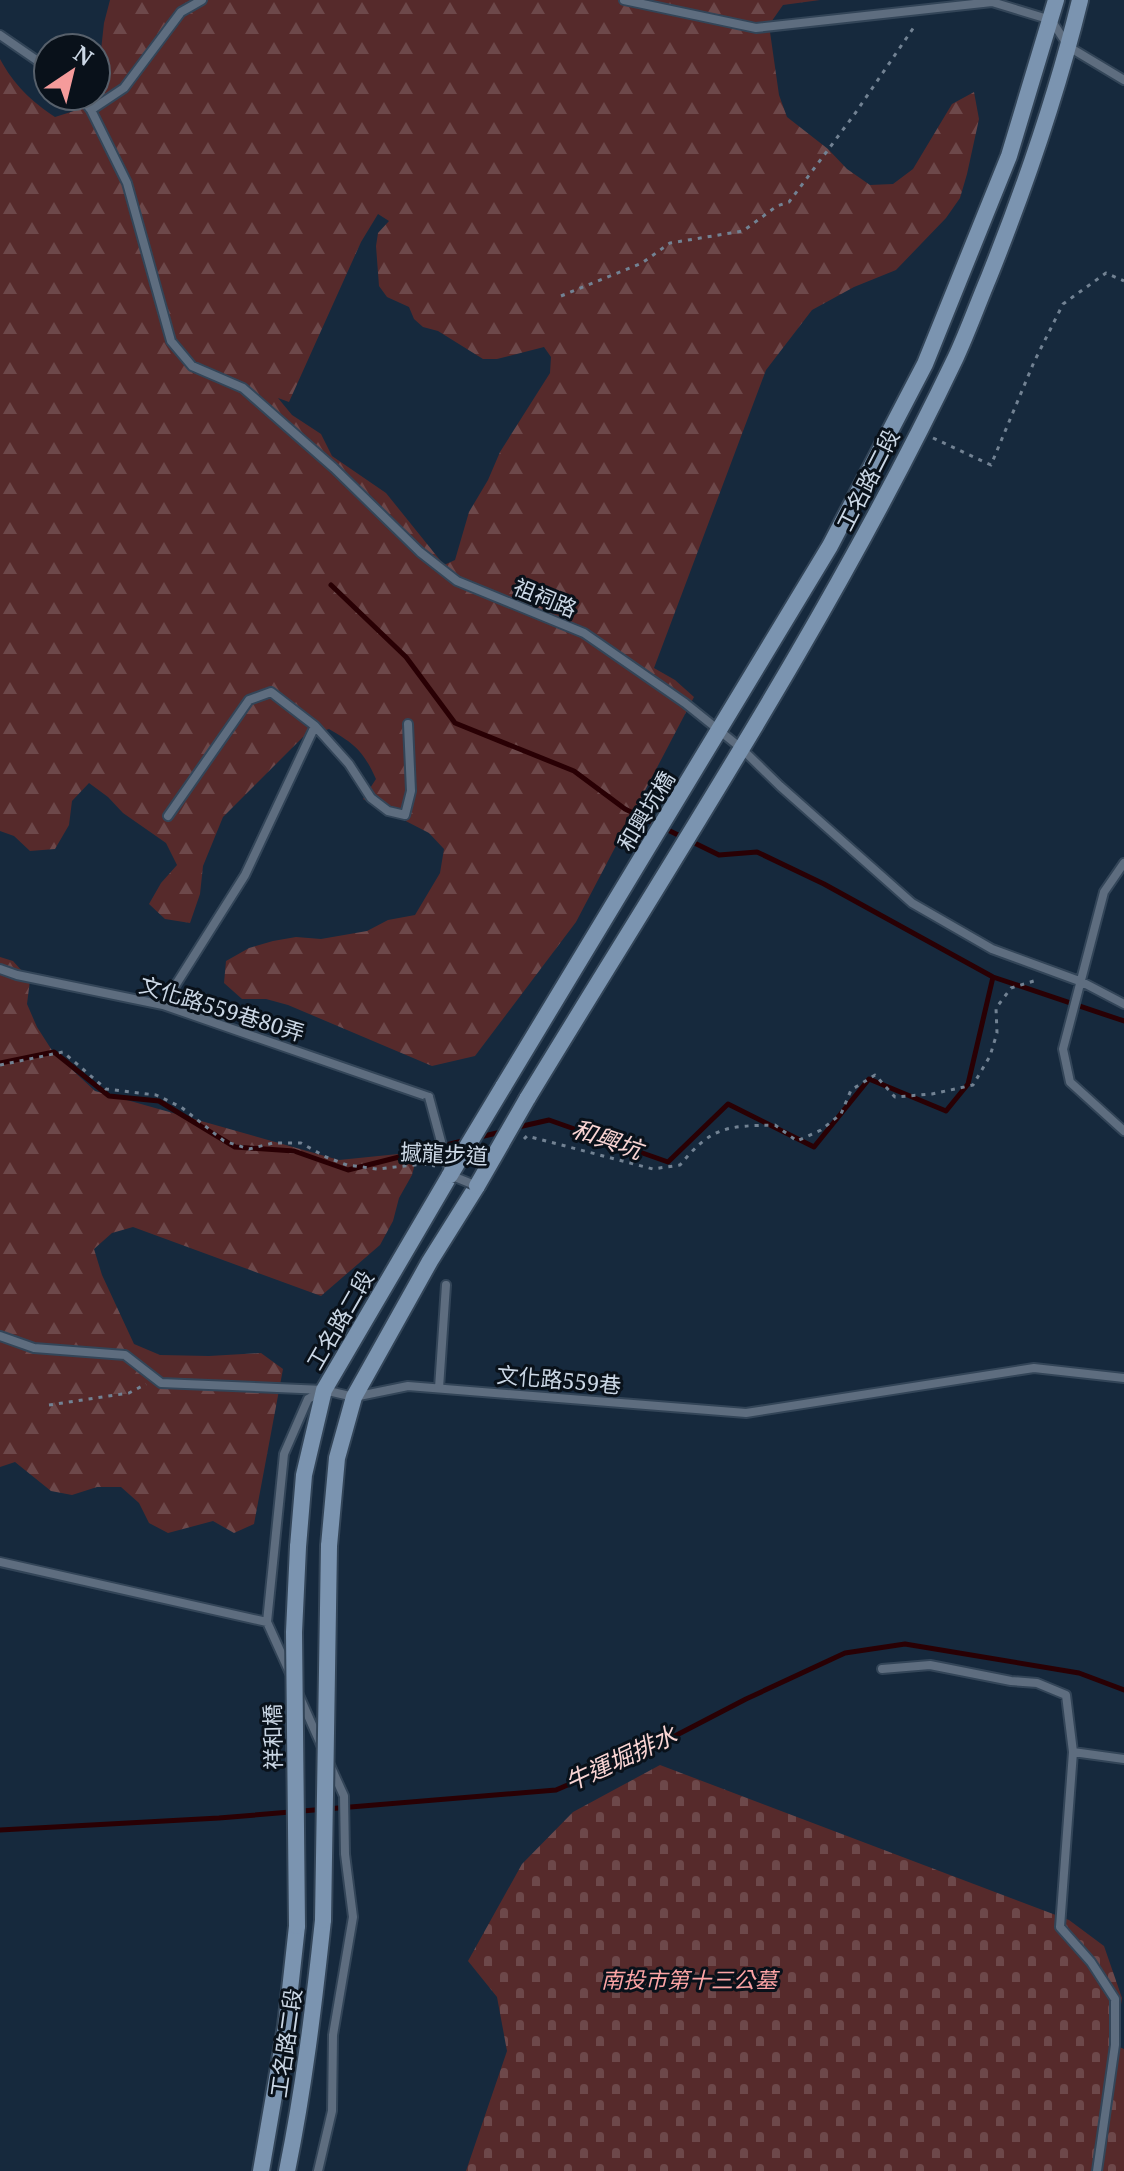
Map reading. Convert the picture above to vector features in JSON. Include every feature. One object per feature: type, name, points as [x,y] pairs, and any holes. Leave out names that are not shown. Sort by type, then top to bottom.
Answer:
[{"type":"main road","points":[[1051,20],[1056,0]]},
{"type":"main road","points":[[1069,47],[1080,0]]},
{"type":"main road","name":"工名路二段","points":[[720,730],[830,546],[925,364],[1009,156],[1051,20]]},
{"type":"main road","name":"工名路二段","points":[[741,748],[870,527],[957,355],[1011,221],[1069,47]]},
{"type":"main road","name":"和興坑橋","points":[[503,1087],[720,730]]},
{"type":"main road","points":[[354,1397],[430,1261],[741,748]]},
{"type":"main road","name":"工名路二段","points":[[298,1547],[304,1475],[324,1390],[444,1171],[503,1087]]},
{"type":"main road","name":"工名路二段","points":[[287,2171],[310,2036],[323,1920],[329,1546],[337,1458],[354,1397]]},
{"type":"main road","name":"祥和橋","points":[[297,1926],[294,1632],[298,1547]]},
{"type":"main road","name":"工名路二段","points":[[261,2171],[281,2057],[297,1926]]},
{"type":"lane","points":[[112,96],[124,88],[181,12],[202,0]]},
{"type":"lane","points":[[624,0],[756,28],[992,2],[1051,20],[1069,47],[1124,80]]},
{"type":"lane","points":[[0,35],[32,57]]},
{"type":"lane","name":"祖祠路","points":[[92,112],[127,183],[171,341],[192,366],[243,388],[334,468],[420,552],[457,581],[584,633],[720,730],[912,903],[992,949],[1082,982],[1124,1004]]},
{"type":"lane","points":[[168,816],[249,700],[271,692],[315,726],[349,764],[371,798],[388,811],[405,815],[411,791],[408,724]]},
{"type":"lane","points":[[163,1005],[245,875],[315,726]]},
{"type":"lane","points":[[1124,863],[1104,892],[1063,1049],[1070,1082],[1124,1131]]},
{"type":"lane","name":"文化路559巷80弄","points":[[0,969],[163,1005],[429,1097],[444,1171]]},
{"type":"lane","points":[[444,1171],[477,1186]]},
{"type":"lane","points":[[439,1388],[446,1285]]},
{"type":"lane","name":"文化路559巷","points":[[0,1336],[34,1348],[125,1355],[161,1383],[324,1390],[354,1397],[408,1386],[746,1413],[1034,1368],[1124,1378]]},
{"type":"lane","points":[[318,2171],[332,2111],[333,2035],[353,1917],[345,1854],[344,1796],[267,1622],[284,1454],[308,1399],[324,1390]]},
{"type":"lane","points":[[0,1562],[267,1622]]},
{"type":"lane","points":[[882,1669],[930,1665],[1037,1683],[1066,1695],[1073,1752],[1060,1927],[1091,1962],[1115,1999],[1115,2045],[1097,2171]]},
{"type":"lane","points":[[1073,1752],[1124,1759]]},
{"type":"path","points":[[561,296],[642,263],[670,243],[743,231],[777,206],[789,202],[854,115],[925,11]]},
{"type":"path","points":[[918,431],[991,465],[1034,362],[1063,304],[1106,273],[1124,281]]},
{"type":"path","name":"撼龍步道","points":[[519,1146],[527,1136],[653,1169],[680,1165],[697,1144],[720,1129],[775,1125],[797,1141],[821,1130],[841,1114],[851,1090],[875,1075],[895,1097],[932,1094],[973,1085],[990,1056],[997,1033],[996,1008],[1011,988],[1060,974]]},
{"type":"path","name":"撼龍步道","points":[[0,1065],[63,1052],[106,1089],[156,1095],[181,1107],[224,1141],[249,1149],[273,1143],[301,1143],[347,1165],[377,1169],[423,1164],[444,1171]]},
{"type":"path","points":[[49,1405],[129,1393],[156,1378]]},
{"type":"green space","points":[[110,0],[820,0],[783,5],[769,25],[779,95],[787,117],[870,185],[893,184],[913,169],[952,104],[974,92],[979,119],[967,174],[960,198],[946,218],[896,270],[854,287],[812,310],[766,370],[654,668],[675,680],[694,697],[576,922],[475,1056],[432,1066],[288,1005],[266,999],[242,999],[224,983],[226,961],[249,948],[296,937],[321,939],[367,931],[388,920],[415,915],[440,873],[444,849],[429,833],[363,799],[376,779],[372,770],[358,750],[329,729],[303,737],[223,817],[203,866],[200,894],[190,923],[165,919],[149,904],[161,883],[177,865],[166,843],[123,813],[89,783],[72,801],[69,825],[55,849],[30,851],[14,836],[0,831],[0,59],[11,77],[32,99],[32,112],[48,112],[55,117],[71,112],[112,112],[112,32],[103,32]],"holes":[[[378,214],[389,221],[378,233],[379,286],[387,297],[409,307],[414,319],[423,327],[438,331],[483,359],[497,359],[544,347],[551,357],[550,373],[500,452],[469,512],[455,560],[444,565],[386,493],[332,456],[321,434],[292,415],[278,398],[289,402],[361,242]]]},
{"type":"green space","points":[[0,957],[13,961],[30,980],[27,1004],[53,1052],[95,1091],[339,1160],[418,1152],[412,1175],[380,1245],[321,1296],[133,1227],[112,1233],[94,1249],[102,1275],[134,1344],[160,1355],[261,1353],[283,1369],[254,1524],[234,1533],[213,1521],[168,1533],[149,1523],[139,1503],[121,1487],[97,1487],[72,1495],[51,1491],[15,1462],[0,1467]]},
{"type":"green space","name":"南投市第十三公墓","points":[[660,1765],[1069,1920],[1104,1946],[1122,1998],[1115,2045],[1124,2049],[1124,2171],[466,2171],[507,2051],[497,1997],[468,1961],[522,1864],[573,1812]]},
{"type":"waterway","points":[[331,585],[406,657],[455,723],[574,771],[625,809],[719,855],[757,852],[824,884],[993,977],[1124,1021]]},
{"type":"waterway","name":"和興坑","points":[[514,1128],[549,1120],[668,1162],[728,1104],[814,1147],[869,1079],[946,1111],[968,1084],[993,977]]},
{"type":"waterway","name":"和興坑","points":[[0,1063],[54,1052],[109,1096],[159,1101],[235,1147],[294,1151],[348,1170],[466,1140]]},
{"type":"waterway","name":"和興坑","points":[[480,1137],[505,1131]]},
{"type":"waterway","name":"牛運堀排水","points":[[0,1830],[219,1818],[556,1790],[644,1752],[746,1699],[845,1653],[905,1644],[1079,1673],[1124,1690]]}]
